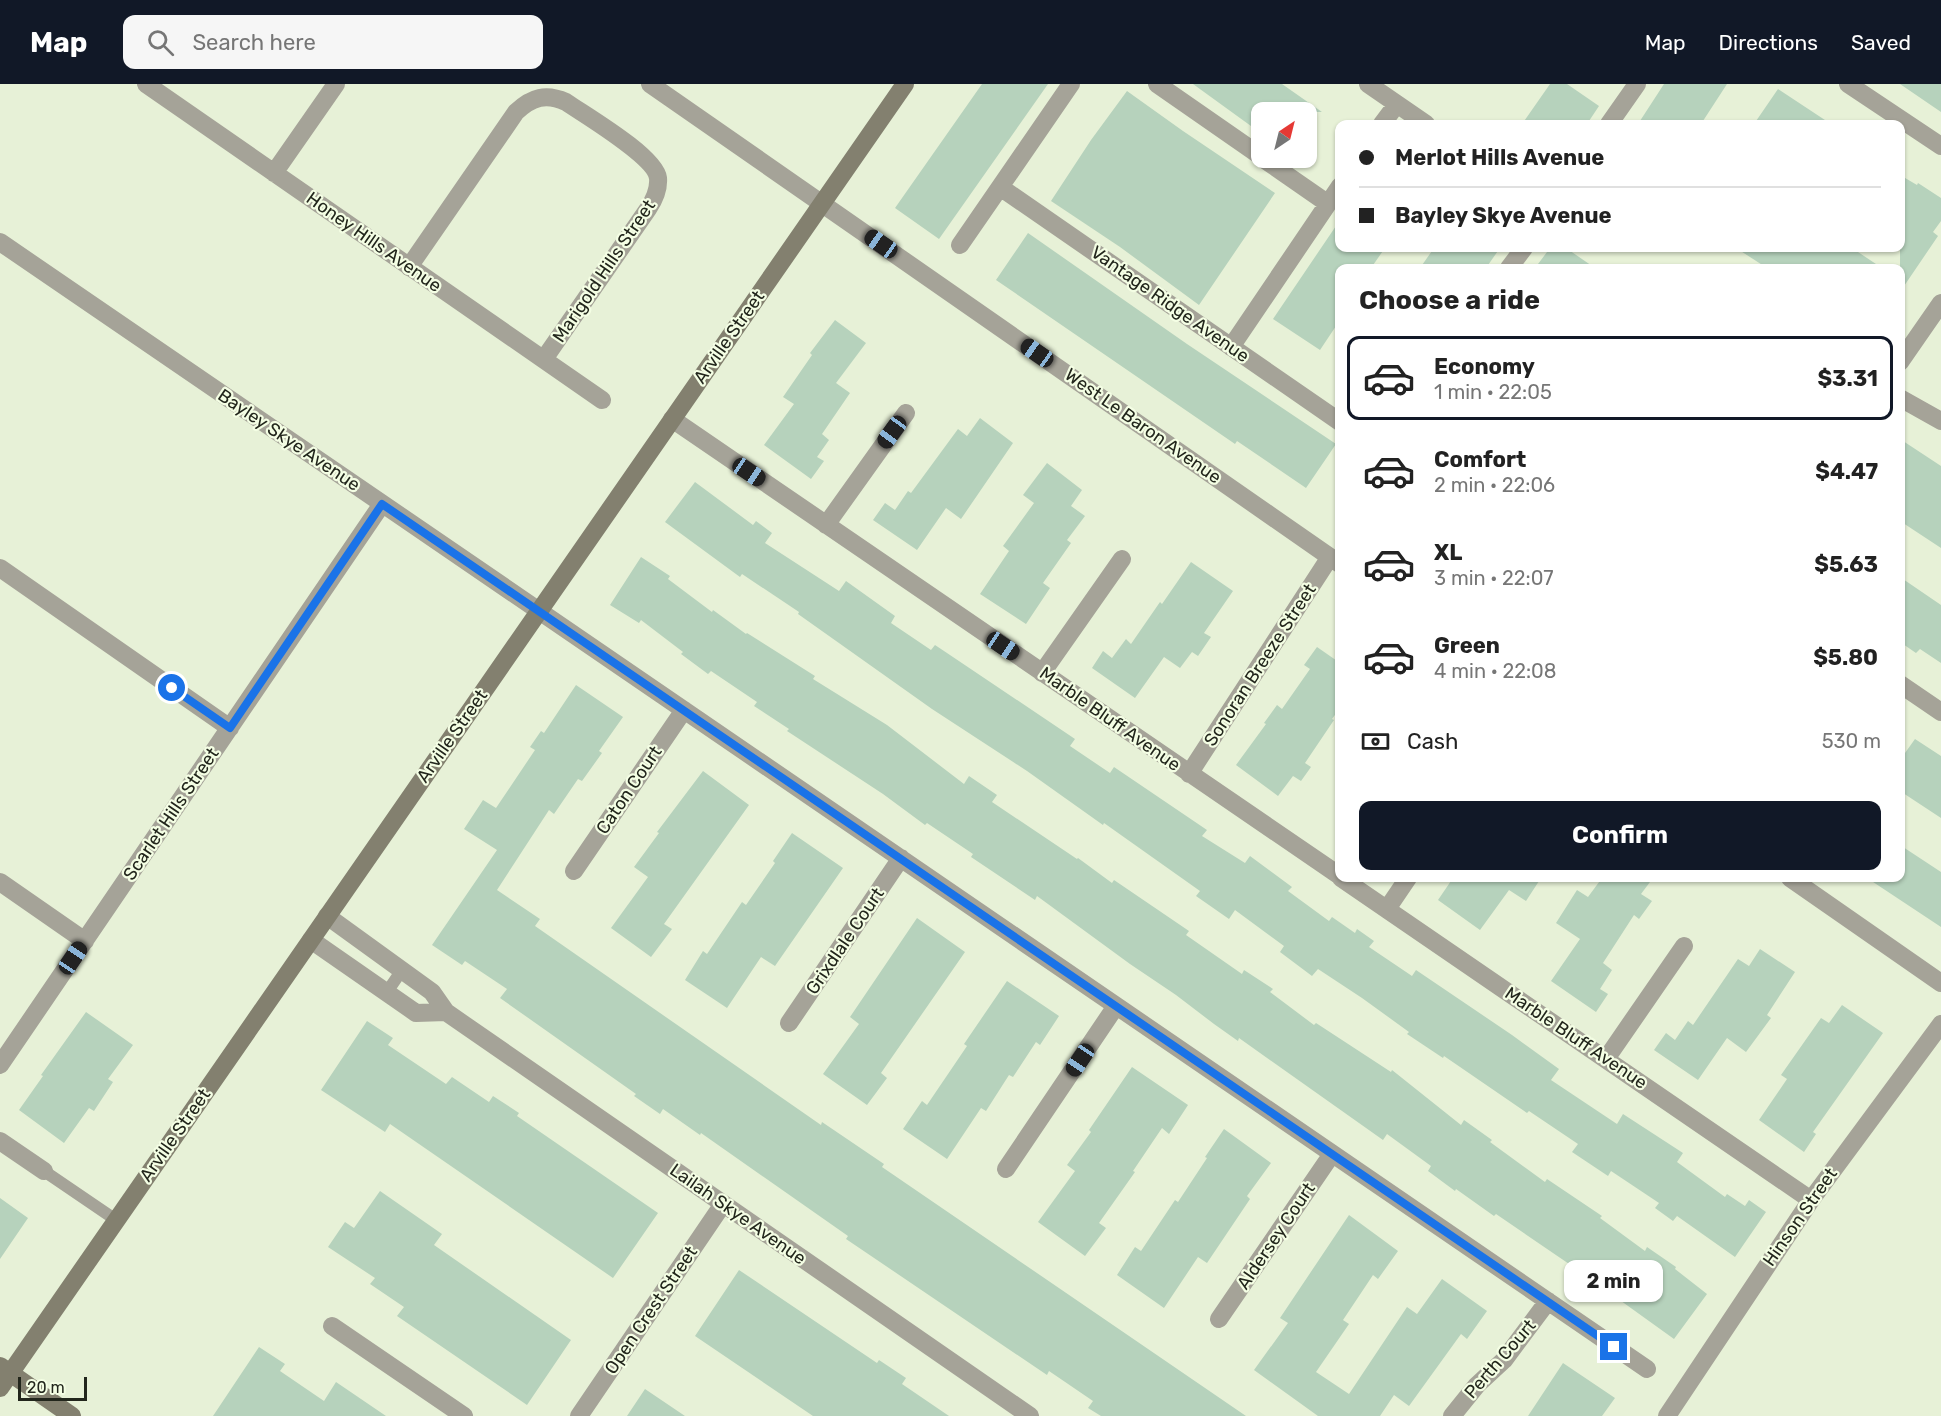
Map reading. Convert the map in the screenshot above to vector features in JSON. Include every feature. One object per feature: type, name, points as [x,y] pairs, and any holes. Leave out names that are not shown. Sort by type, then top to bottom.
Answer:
[{"type":"street","name":"Honey Hills Avenue","points":[[146,84],[602,400]]},
{"type":"street","points":[[274,173],[336,84]]},
{"type":"street","name":"West Le Baron Avenue","points":[[650,84],[1335,560]]},
{"type":"street","name":"Arville Street","points":[[3,1376],[116,1220],[905,84]]},
{"type":"street","points":[[960,245],[1071,84]]},
{"type":"street","points":[[1157,84],[1251,149]]},
{"type":"street","points":[[1368,84],[1420,120]]},
{"type":"street","points":[[1848,84],[1902,120]]},
{"type":"street","points":[[1612,120],[1635,85]]},
{"type":"street","name":"Marigold Hills Street","points":[[410,267],[516,112],[524,104],[540,97],[555,97],[566,102],[650,162],[658,179],[654,200],[544,359]]},
{"type":"street","points":[[1385,120],[1396,104]]},
{"type":"street","points":[[1905,122],[1941,146]]},
{"type":"street","points":[[1278,168],[1327,203]]},
{"type":"street","name":"Vantage Ridge Avenue","points":[[1000,187],[1335,419]]},
{"type":"street","points":[[1231,347],[1335,193]]},
{"type":"street","name":"Bayley Skye Avenue","points":[[0,242],[1647,1369]]},
{"type":"street","points":[[1905,355],[1941,303]]},
{"type":"street","points":[[1905,401],[1941,421]]},
{"type":"street","points":[[826,525],[906,413]]},
{"type":"street","name":"Marble Bluff Avenue","points":[[672,419],[1335,874]]},
{"type":"street","name":"Scarlet Hills Street","points":[[0,1065],[382,504]]},
{"type":"street","points":[[1042,672],[1122,559]]},
{"type":"street","name":"Sonoran Breeze Street","points":[[1190,774],[1262,659],[1335,560]]},
{"type":"street","points":[[0,568],[230,728]]},
{"type":"street","points":[[1905,687],[1941,712]]},
{"type":"street","name":"Caton Court","points":[[574,871],[684,710]]},
{"type":"street","name":"Grixdlale Court","points":[[789,1023],[901,858]]},
{"type":"street","points":[[0,882],[85,941]]},
{"type":"street","name":"Marble Bluff Avenue","points":[[1347,882],[1811,1200]]},
{"type":"street","points":[[1387,909],[1405,882]]},
{"type":"street","points":[[1796,882],[1941,983]]},
{"type":"street","name":"Lailah Skye Avenue","points":[[327,916],[432,992],[446,1012],[1030,1416]]},
{"type":"street","points":[[311,940],[416,1012],[446,1012]]},
{"type":"street","points":[[1606,1059],[1684,946]]},
{"type":"street","points":[[1006,1169],[1116,1006]]},
{"type":"street","name":"Hinson Street","points":[[1667,1416],[1811,1200],[1941,1024]]},
{"type":"street","points":[[0,1141],[44,1171]]},
{"type":"street","name":"Aldersey Court","points":[[1220,1319],[1332,1154]]},
{"type":"street","name":"Open Crest Street","points":[[579,1416],[723,1204]]},
{"type":"street","name":"Perth Court","points":[[1452,1416],[1477,1385],[1504,1360],[1548,1301]]},
{"type":"street","points":[[332,1326],[464,1416]]},
{"type":"street","points":[[3,1376],[72,1416]]},
{"type":"lane","points":[[387,992],[402,970]]},
{"type":"lane","points":[[44,1171],[116,1220]]},
{"type":"building","points":[[982,84],[1048,84],[939,239],[895,208]]},
{"type":"building","points":[[1193,84],[1282,84],[1308,102],[1251,102],[1251,126]]},
{"type":"building","points":[[1550,84],[1567,84],[1599,106],[1590,120],[1525,120]]},
{"type":"building","points":[[1664,84],[1727,84],[1704,120],[1641,120]]},
{"type":"building","points":[[1900,84],[1941,84],[1941,112]]},
{"type":"building","points":[[1778,89],[1825,120],[1757,120]]},
{"type":"building","points":[[1127,91],[1275,193],[1199,305],[1120,247],[1051,201]]},
{"type":"building","points":[[1905,178],[1917,185],[1918,183],[1941,198],[1941,221],[1933,232],[1938,236],[1905,285],[1905,264],[1900,264],[1900,252],[1905,252]]},
{"type":"building","points":[[1335,227],[1335,252],[1382,252],[1374,264],[1335,264],[1335,328],[1320,350],[1273,319]]},
{"type":"building","points":[[1028,233],[1335,445],[1306,488],[1237,441],[1235,444],[996,280]]},
{"type":"building","points":[[1431,252],[1497,252],[1489,264],[1423,264]]},
{"type":"building","points":[[1547,252],[1572,252],[1589,264],[1538,264]]},
{"type":"building","points":[[1742,252],[1858,252],[1876,264],[1761,264]]},
{"type":"building","points":[[835,320],[866,343],[836,383],[850,393],[822,434],[829,440],[817,457],[824,461],[811,479],[764,445],[794,404],[783,397],[812,355],[810,353]]},
{"type":"building","points":[[980,418],[1013,443],[961,519],[946,508],[917,550],[873,520],[885,503],[895,510],[908,491],[911,493],[958,429],[967,436]]},
{"type":"building","points":[[1905,442],[1941,466],[1941,548],[1905,524]]},
{"type":"building","points":[[1047,463],[1082,490],[1071,506],[1085,516],[1067,540],[1071,543],[1043,583],[1050,588],[1026,624],[980,594],[1009,551],[1003,546],[1034,503],[1023,495]]},
{"type":"building","points":[[695,482],[753,525],[756,521],[772,533],[765,543],[839,591],[846,581],[895,616],[891,623],[931,650],[935,645],[1075,739],[1070,746],[1110,773],[1114,767],[1207,830],[1202,836],[1245,863],[1250,856],[1292,887],[1288,891],[1329,921],[1332,917],[1355,933],[1357,929],[1374,941],[1369,947],[1412,976],[1416,970],[1512,1035],[1559,1069],[1551,1080],[1617,1124],[1623,1114],[1683,1153],[1677,1162],[1725,1197],[1727,1194],[1745,1206],[1749,1200],[1766,1212],[1735,1257],[1677,1216],[1673,1221],[1655,1208],[1659,1203],[1611,1171],[1608,1176],[1572,1152],[1578,1144],[1407,1034],[1409,1032],[1362,998],[1318,969],[1312,976],[1280,952],[1284,946],[1235,910],[1229,919],[1196,896],[1200,891],[1104,823],[1103,825],[1027,771],[932,709],[798,614],[799,612],[742,574],[740,577],[665,522]]},
{"type":"building","points":[[641,557],[670,576],[668,579],[712,612],[713,610],[746,634],[815,676],[813,679],[887,725],[964,784],[969,776],[997,795],[992,802],[1112,883],[1114,880],[1189,931],[1186,935],[1242,974],[1244,970],[1273,989],[1270,992],[1314,1025],[1316,1023],[1391,1072],[1392,1070],[1461,1125],[1464,1120],[1545,1182],[1547,1179],[1602,1216],[1600,1218],[1645,1251],[1647,1247],[1676,1267],[1675,1269],[1707,1294],[1674,1339],[1603,1288],[1601,1290],[1574,1270],[1575,1268],[1496,1214],[1494,1216],[1456,1189],[1455,1191],[1428,1171],[1431,1166],[1387,1134],[1383,1140],[1239,1038],[1238,1041],[1037,896],[1035,900],[971,857],[973,854],[927,823],[925,825],[883,794],[787,731],[789,729],[754,706],[757,702],[711,671],[708,674],[641,620],[639,623],[610,605]]},
{"type":"building","points":[[1191,562],[1233,591],[1204,633],[1211,637],[1198,656],[1192,652],[1180,668],[1164,657],[1135,698],[1092,668],[1103,651],[1112,658],[1126,639],[1131,644]]},
{"type":"building","points":[[1905,580],[1941,605],[1941,663],[1920,649],[1916,653],[1905,645]]},
{"type":"building","points":[[1317,647],[1335,660],[1335,715],[1332,719],[1334,720],[1305,763],[1311,767],[1301,781],[1293,776],[1278,796],[1236,765],[1277,705],[1282,709],[1310,669],[1304,665]]},
{"type":"building","points":[[576,685],[623,717],[599,751],[602,753],[582,781],[578,779],[554,814],[549,810],[497,890],[540,919],[535,926],[821,1125],[822,1122],[884,1164],[882,1167],[1246,1416],[1101,1416],[1088,1408],[1093,1401],[1049,1371],[1047,1375],[846,1239],[848,1236],[701,1133],[700,1135],[663,1109],[660,1114],[634,1096],[636,1094],[500,998],[507,989],[465,961],[462,965],[432,945],[497,850],[464,829],[483,800],[496,808],[535,750],[530,747],[541,731],[544,733]]},
{"type":"building","points":[[1915,739],[1941,756],[1941,818],[1905,794],[1905,753]]},
{"type":"building","points":[[703,771],[749,805],[664,924],[672,929],[651,957],[611,928],[648,877],[634,867]]},
{"type":"building","points":[[792,833],[843,868],[775,966],[761,957],[727,1008],[685,980],[703,951],[707,954],[742,902],[746,905],[775,863],[773,861]]},
{"type":"building","points":[[1905,848],[1941,872],[1941,927],[1873,882],[1905,882]]},
{"type":"building","points":[[1450,882],[1538,882],[1526,901],[1509,890],[1480,930],[1438,900]]},
{"type":"building","points":[[1599,882],[1650,882],[1641,894],[1652,901],[1639,919],[1634,915],[1603,963],[1612,970],[1600,989],[1608,994],[1596,1012],[1551,981],[1580,939],[1556,923],[1577,890],[1588,897]]},
{"type":"building","points":[[917,918],[965,952],[881,1073],[887,1078],[867,1105],[823,1074],[859,1024],[850,1017]]},
{"type":"building","points":[[1760,949],[1795,972],[1767,1015],[1771,1018],[1746,1052],[1727,1038],[1698,1080],[1654,1050],[1666,1033],[1675,1040],[1688,1021],[1693,1025],[1738,959],[1749,966]]},
{"type":"building","points":[[1007,981],[1059,1016],[1040,1045],[1036,1042],[1013,1077],[1009,1075],[986,1111],[981,1108],[947,1159],[903,1129],[922,1101],[927,1105],[967,1046],[964,1044]]},
{"type":"building","points":[[1842,1005],[1883,1033],[1813,1132],[1816,1134],[1804,1152],[1759,1120],[1787,1079],[1781,1075],[1821,1018],[1829,1023]]},
{"type":"building","points":[[86,1012],[133,1045],[108,1079],[113,1082],[94,1111],[89,1108],[64,1143],[19,1110]]},
{"type":"building","points":[[367,1021],[393,1038],[388,1045],[446,1084],[452,1077],[489,1102],[493,1096],[519,1113],[517,1116],[658,1213],[613,1278],[390,1124],[385,1132],[321,1090]]},
{"type":"building","points":[[1132,1067],[1188,1105],[1169,1134],[1162,1128],[1133,1171],[1135,1172],[1099,1223],[1106,1228],[1085,1256],[1038,1222],[1075,1171],[1067,1165]]},
{"type":"building","points":[[1224,1129],[1271,1163],[1247,1196],[1250,1199],[1207,1263],[1198,1257],[1164,1308],[1117,1275],[1135,1247],[1141,1251],[1175,1200],[1178,1202]]},
{"type":"building","points":[[380,1191],[442,1234],[434,1245],[571,1340],[527,1405],[397,1316],[404,1307],[370,1284],[375,1278],[328,1247],[345,1222],[354,1228]]},
{"type":"building","points":[[0,1198],[28,1218],[0,1259]]},
{"type":"building","points":[[1349,1215],[1398,1251],[1378,1279],[1373,1275],[1343,1320],[1349,1324],[1316,1372],[1349,1394],[1407,1307],[1417,1314],[1442,1279],[1487,1311],[1467,1339],[1461,1334],[1409,1406],[1394,1395],[1380,1416],[1318,1416],[1254,1370],[1288,1323],[1280,1318]]},
{"type":"building","points":[[739,1270],[877,1363],[879,1360],[906,1378],[902,1384],[949,1416],[813,1416],[695,1336]]},
{"type":"building","points":[[259,1347],[285,1364],[280,1371],[324,1401],[336,1382],[386,1416],[213,1416]]},
{"type":"building","points":[[1563,1363],[1615,1398],[1602,1416],[1528,1416]]},
{"type":"building","points":[[645,1389],[685,1416],[627,1416]]},
{"type":"route","points":[[172,688],[230,728],[382,504],[1614,1347]]}]
